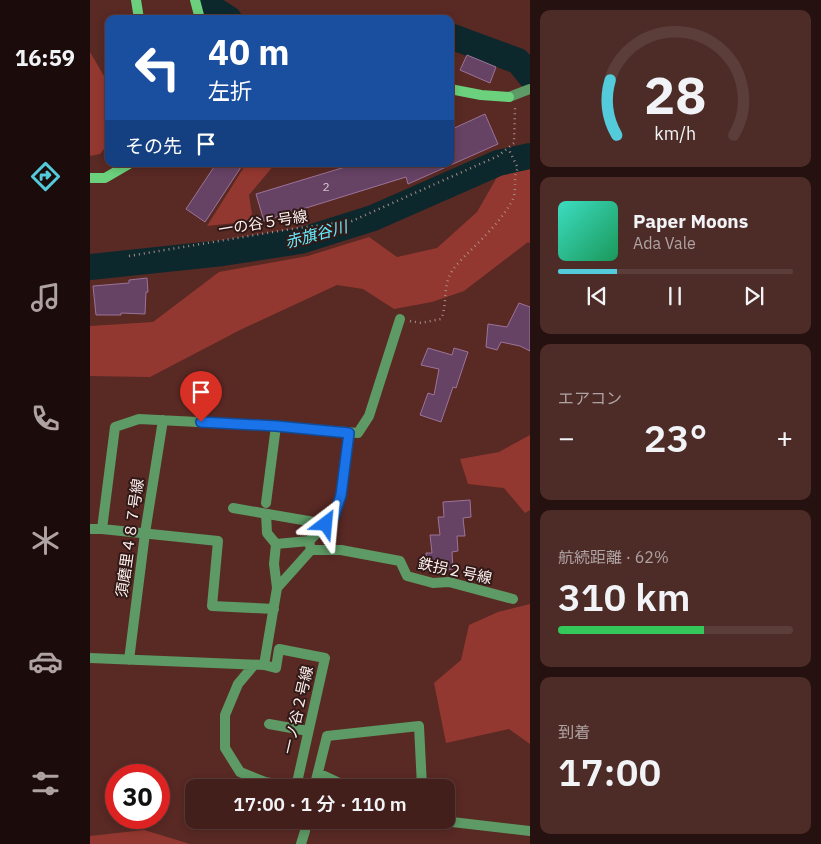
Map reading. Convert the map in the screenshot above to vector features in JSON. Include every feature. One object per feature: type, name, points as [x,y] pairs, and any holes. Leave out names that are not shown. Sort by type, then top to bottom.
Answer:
[{"type":"street","points":[[136,0],[138,15]]},
{"type":"street","points":[[195,0],[199,15]]},
{"type":"street","points":[[454,90],[481,95],[509,97],[530,88]]},
{"type":"street","points":[[90,178],[105,178],[124,167]]},
{"type":"street","points":[[102,529],[115,428],[139,419],[276,426],[358,433],[370,416],[400,319]]},
{"type":"street","name":"須磨里４８７号線","points":[[129,660],[145,533],[163,420]]},
{"type":"street","points":[[258,779],[240,772],[225,748],[225,715],[238,684],[259,665],[278,588],[274,564],[276,544],[268,533],[266,509],[276,426]]},
{"type":"street","points":[[278,588],[326,524],[334,517],[341,495],[349,433]]},
{"type":"street","points":[[233,508],[266,509],[326,524]]},
{"type":"street","points":[[90,529],[218,541],[212,606],[274,609]]},
{"type":"street","points":[[276,544],[310,545]]},
{"type":"street","name":"鉄拐２号線","points":[[310,545],[400,561],[407,576],[433,582],[450,582],[513,599]]},
{"type":"street","name":"一ノ谷２号線","points":[[259,665],[276,668],[279,649],[325,658],[299,779]]},
{"type":"street","points":[[90,658],[259,665]]},
{"type":"street","points":[[270,724],[308,731]]},
{"type":"street","points":[[316,779],[327,736],[419,726],[422,779]]},
{"type":"street","points":[[318,773],[331,779]]},
{"type":"street","points":[[455,823],[530,832]]},
{"type":"street","points":[[301,844],[305,829]]},
{"type":"path","points":[[400,319],[421,323],[441,319],[444,313],[446,282],[453,269],[502,215],[513,200],[516,191],[514,174],[518,168],[508,148],[514,144],[516,110],[509,97]]},
{"type":"path","name":"一の谷５号線","points":[[129,256],[290,229],[352,221],[498,156],[508,148]]},
{"type":"shaded area","points":[[90,52],[104,76],[105,148],[100,154],[90,156]]},
{"type":"shaded area","points":[[244,167],[272,167],[249,195],[253,221],[207,226]]},
{"type":"shaded area","points":[[530,168],[530,243],[528,242],[464,291],[432,302],[394,309],[363,289],[337,285],[242,329],[150,377],[90,376],[90,326],[153,322],[219,272],[308,256],[369,237],[397,257],[437,248],[477,212],[500,172]]},
{"type":"shaded area","points":[[530,435],[530,510],[525,513],[504,488],[468,484],[460,459],[499,452]]},
{"type":"shaded area","points":[[530,604],[530,744],[509,729],[446,743],[434,683],[461,660],[469,625],[498,612]]},
{"type":"shaded area","points":[[144,830],[190,844],[90,844],[90,836]]},
{"type":"building","points":[[467,55],[496,67],[490,83],[460,70]]},
{"type":"building","points":[[485,114],[498,144],[454,164],[454,128]]},
{"type":"building","points":[[214,167],[241,167],[205,222],[186,209]]},
{"type":"building","points":[[345,167],[446,167],[408,184],[406,177],[264,221],[256,194]]},
{"type":"building","points":[[147,278],[148,292],[146,292],[145,314],[96,315],[93,286],[129,283],[129,280]]},
{"type":"building","points":[[519,303],[530,307],[530,351],[520,346],[501,342],[497,350],[486,347],[488,324],[507,327]]},
{"type":"building","points":[[428,348],[452,355],[454,348],[468,352],[456,388],[453,387],[441,422],[420,415],[428,393],[434,395],[439,369],[421,365]]},
{"type":"building","points":[[470,500],[471,517],[463,518],[465,536],[457,536],[458,551],[452,552],[453,569],[427,571],[426,553],[432,553],[430,535],[440,535],[438,517],[444,517],[443,502]]},
{"type":"waterway","points":[[207,0],[215,10],[223,15]]},
{"type":"waterway","points":[[454,37],[518,61],[530,76]]},
{"type":"waterway","name":"赤旗谷川","points":[[90,267],[223,253],[300,241],[373,218],[498,163],[530,156]]},
{"type":"route","points":[[201,422],[276,426],[349,433],[341,495],[334,517],[326,524]]}]
